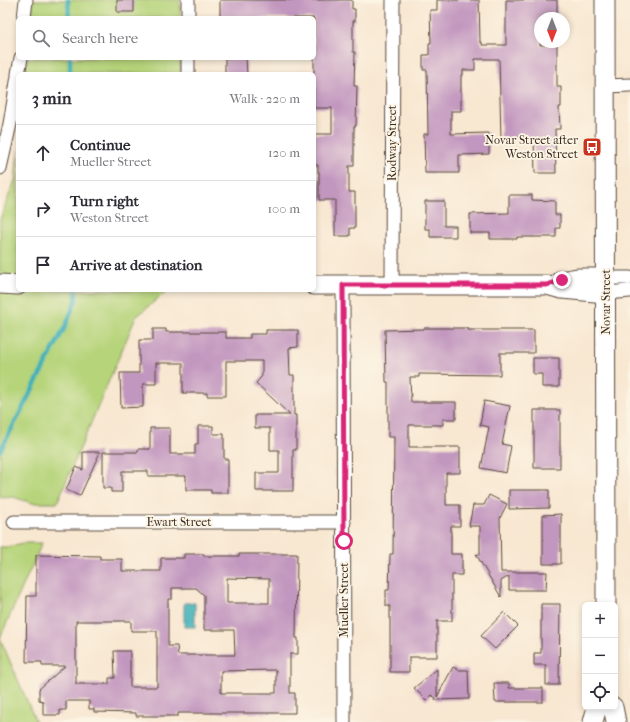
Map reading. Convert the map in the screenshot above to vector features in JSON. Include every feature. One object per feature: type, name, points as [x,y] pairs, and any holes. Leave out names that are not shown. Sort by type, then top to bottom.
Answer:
[{"type":"main road","name":"Novar Street","points":[[605,0],[606,602]]},
{"type":"main road","points":[[316,285],[547,285],[569,279],[606,285]]},
{"type":"main road","points":[[0,284],[16,285]]},
{"type":"main road","points":[[593,722],[596,710]]},
{"type":"main road","points":[[614,710],[616,722]]},
{"type":"street","points":[[24,16],[26,0]]},
{"type":"street","points":[[188,0],[188,16]]},
{"type":"street","name":"Rodway Street","points":[[392,285],[393,0]]},
{"type":"street","points":[[19,72],[21,60]]},
{"type":"street","points":[[188,60],[188,72]]},
{"type":"street","points":[[606,86],[630,85]]},
{"type":"street","points":[[0,168],[10,124],[16,87]]},
{"type":"street","points":[[606,285],[630,278]]},
{"type":"street","name":"Mueller Street","points":[[343,285],[344,722]]},
{"type":"street","points":[[606,285],[630,291]]},
{"type":"street","name":"Ewart Street","points":[[14,522],[344,522]]},
{"type":"green space","points":[[33,0],[180,0],[180,16],[32,16]]},
{"type":"green space","points":[[27,60],[180,60],[181,72],[26,72]]},
{"type":"green space","points":[[16,170],[16,292],[166,292],[136,317],[57,503],[32,503],[13,497],[0,498],[0,219],[15,180]]},
{"type":"green space","points":[[22,543],[42,543],[0,638],[0,547],[8,547]]},
{"type":"green space","points":[[0,638],[36,722],[0,722]]},
{"type":"water","points":[[184,603],[195,603],[195,627],[184,627]]},
{"type":"building","points":[[117,0],[134,0],[134,12],[117,12]]},
{"type":"building","points":[[220,0],[352,0],[352,9],[355,9],[355,21],[353,21],[353,52],[355,52],[354,86],[357,86],[356,126],[354,126],[354,166],[349,166],[349,192],[355,192],[355,228],[350,228],[350,236],[335,236],[335,200],[319,200],[319,172],[318,165],[316,165],[316,134],[332,134],[332,108],[316,108],[316,72],[314,72],[314,60],[316,60],[316,16],[220,16]]},
{"type":"building","points":[[437,0],[479,0],[480,42],[482,42],[482,45],[506,45],[506,0],[557,0],[557,12],[534,12],[534,48],[557,48],[557,87],[561,87],[561,107],[559,107],[560,129],[555,129],[556,173],[535,173],[534,138],[501,138],[499,59],[475,59],[475,70],[463,70],[463,75],[461,75],[461,111],[451,111],[451,134],[489,133],[489,154],[459,155],[459,173],[425,173],[424,134],[428,134],[427,70],[423,70],[423,55],[429,55],[429,43],[431,43],[430,10],[437,10]]},
{"type":"building","points":[[225,60],[246,60],[247,72],[225,72]]},
{"type":"building","points":[[509,195],[532,195],[532,200],[555,201],[555,215],[560,215],[560,228],[556,228],[556,237],[490,239],[490,233],[470,233],[470,214],[509,213]]},
{"type":"building","points":[[425,201],[444,201],[444,226],[456,226],[456,237],[430,237],[430,229],[425,229]]},
{"type":"building","points":[[424,328],[534,330],[534,353],[500,353],[500,375],[419,374],[419,377],[410,377],[411,402],[456,402],[456,419],[443,419],[443,425],[409,425],[409,447],[460,447],[460,473],[446,473],[446,505],[460,505],[460,526],[451,526],[451,554],[462,554],[462,575],[452,575],[452,621],[437,621],[437,657],[409,657],[409,672],[390,672],[390,606],[386,606],[386,590],[389,590],[390,554],[393,554],[394,437],[388,437],[388,382],[386,382],[385,330]]},
{"type":"building","points":[[153,329],[166,329],[166,332],[226,332],[226,338],[250,338],[250,334],[266,334],[266,330],[298,330],[298,347],[289,348],[290,375],[294,375],[294,415],[296,415],[296,450],[293,450],[293,491],[256,491],[256,473],[279,473],[279,450],[270,450],[270,428],[255,428],[255,415],[290,415],[256,383],[262,376],[262,361],[226,361],[226,396],[207,396],[207,393],[183,393],[183,363],[156,363],[156,384],[143,384],[143,407],[121,408],[120,373],[139,373],[139,340],[153,340]]},
{"type":"building","points":[[533,358],[559,358],[559,387],[542,387],[542,374],[533,374]]},
{"type":"building","points":[[484,401],[510,406],[502,444],[511,446],[506,473],[481,468],[489,427],[480,425]]},
{"type":"building","points":[[534,410],[560,410],[560,468],[534,468]]},
{"type":"building","points":[[198,426],[213,426],[213,434],[224,434],[224,459],[228,459],[228,493],[211,493],[211,490],[186,490],[186,476],[148,476],[148,471],[122,471],[122,492],[111,492],[111,488],[103,488],[103,452],[138,452],[138,449],[150,449],[150,428],[170,428],[170,454],[195,454],[195,444],[198,444]]},
{"type":"building","points":[[83,452],[100,452],[80,496],[66,490],[76,467],[83,470]]},
{"type":"building","points":[[509,490],[549,490],[549,508],[509,509]]},
{"type":"building","points":[[489,495],[507,504],[500,518],[501,572],[547,572],[546,590],[509,590],[509,576],[501,581],[501,597],[476,554],[480,555],[480,526],[469,526],[473,505],[484,505]]},
{"type":"building","points":[[561,514],[561,564],[543,564],[543,515]]},
{"type":"building","points":[[184,554],[204,554],[204,556],[239,556],[239,554],[297,554],[296,638],[298,638],[298,654],[290,654],[290,693],[295,693],[295,713],[178,713],[178,716],[136,716],[136,713],[94,712],[94,709],[89,709],[89,701],[66,701],[66,710],[60,710],[60,715],[43,715],[43,701],[39,700],[39,689],[65,666],[42,666],[42,662],[26,662],[27,596],[36,596],[36,555],[100,556],[100,559],[122,559],[122,571],[161,571],[161,558],[184,558]],"holes":[[[227,578],[269,579],[269,603],[227,603]],[[172,588],[196,588],[204,595],[204,630],[234,630],[235,655],[178,655],[177,646],[168,646],[168,599],[172,599]],[[76,621],[131,621],[131,631],[157,631],[157,687],[130,687],[130,651],[114,651],[115,678],[109,678],[109,684],[76,684]],[[276,670],[276,693],[221,693],[221,671]]]},
{"type":"building","points":[[541,604],[560,604],[559,685],[546,685],[546,665],[534,665],[534,653],[541,653]]},
{"type":"building","points":[[504,612],[518,626],[495,649],[481,636]]},
{"type":"building","points":[[453,667],[459,670],[468,670],[469,699],[435,700],[436,698],[431,695],[426,700],[414,688],[437,669],[437,697]]},
{"type":"building","points":[[494,683],[509,683],[509,688],[543,688],[543,702],[495,702]]},
{"type":"waterway","points":[[68,0],[69,16]]},
{"type":"waterway","points":[[70,60],[70,72]]},
{"type":"waterway","points":[[0,451],[66,325],[76,300],[76,292]]},
{"type":"place","name":"Novar Street after Weston Street","points":[[592,147]]},
{"type":"route","points":[[344,541],[343,285],[547,285],[562,280]]}]
